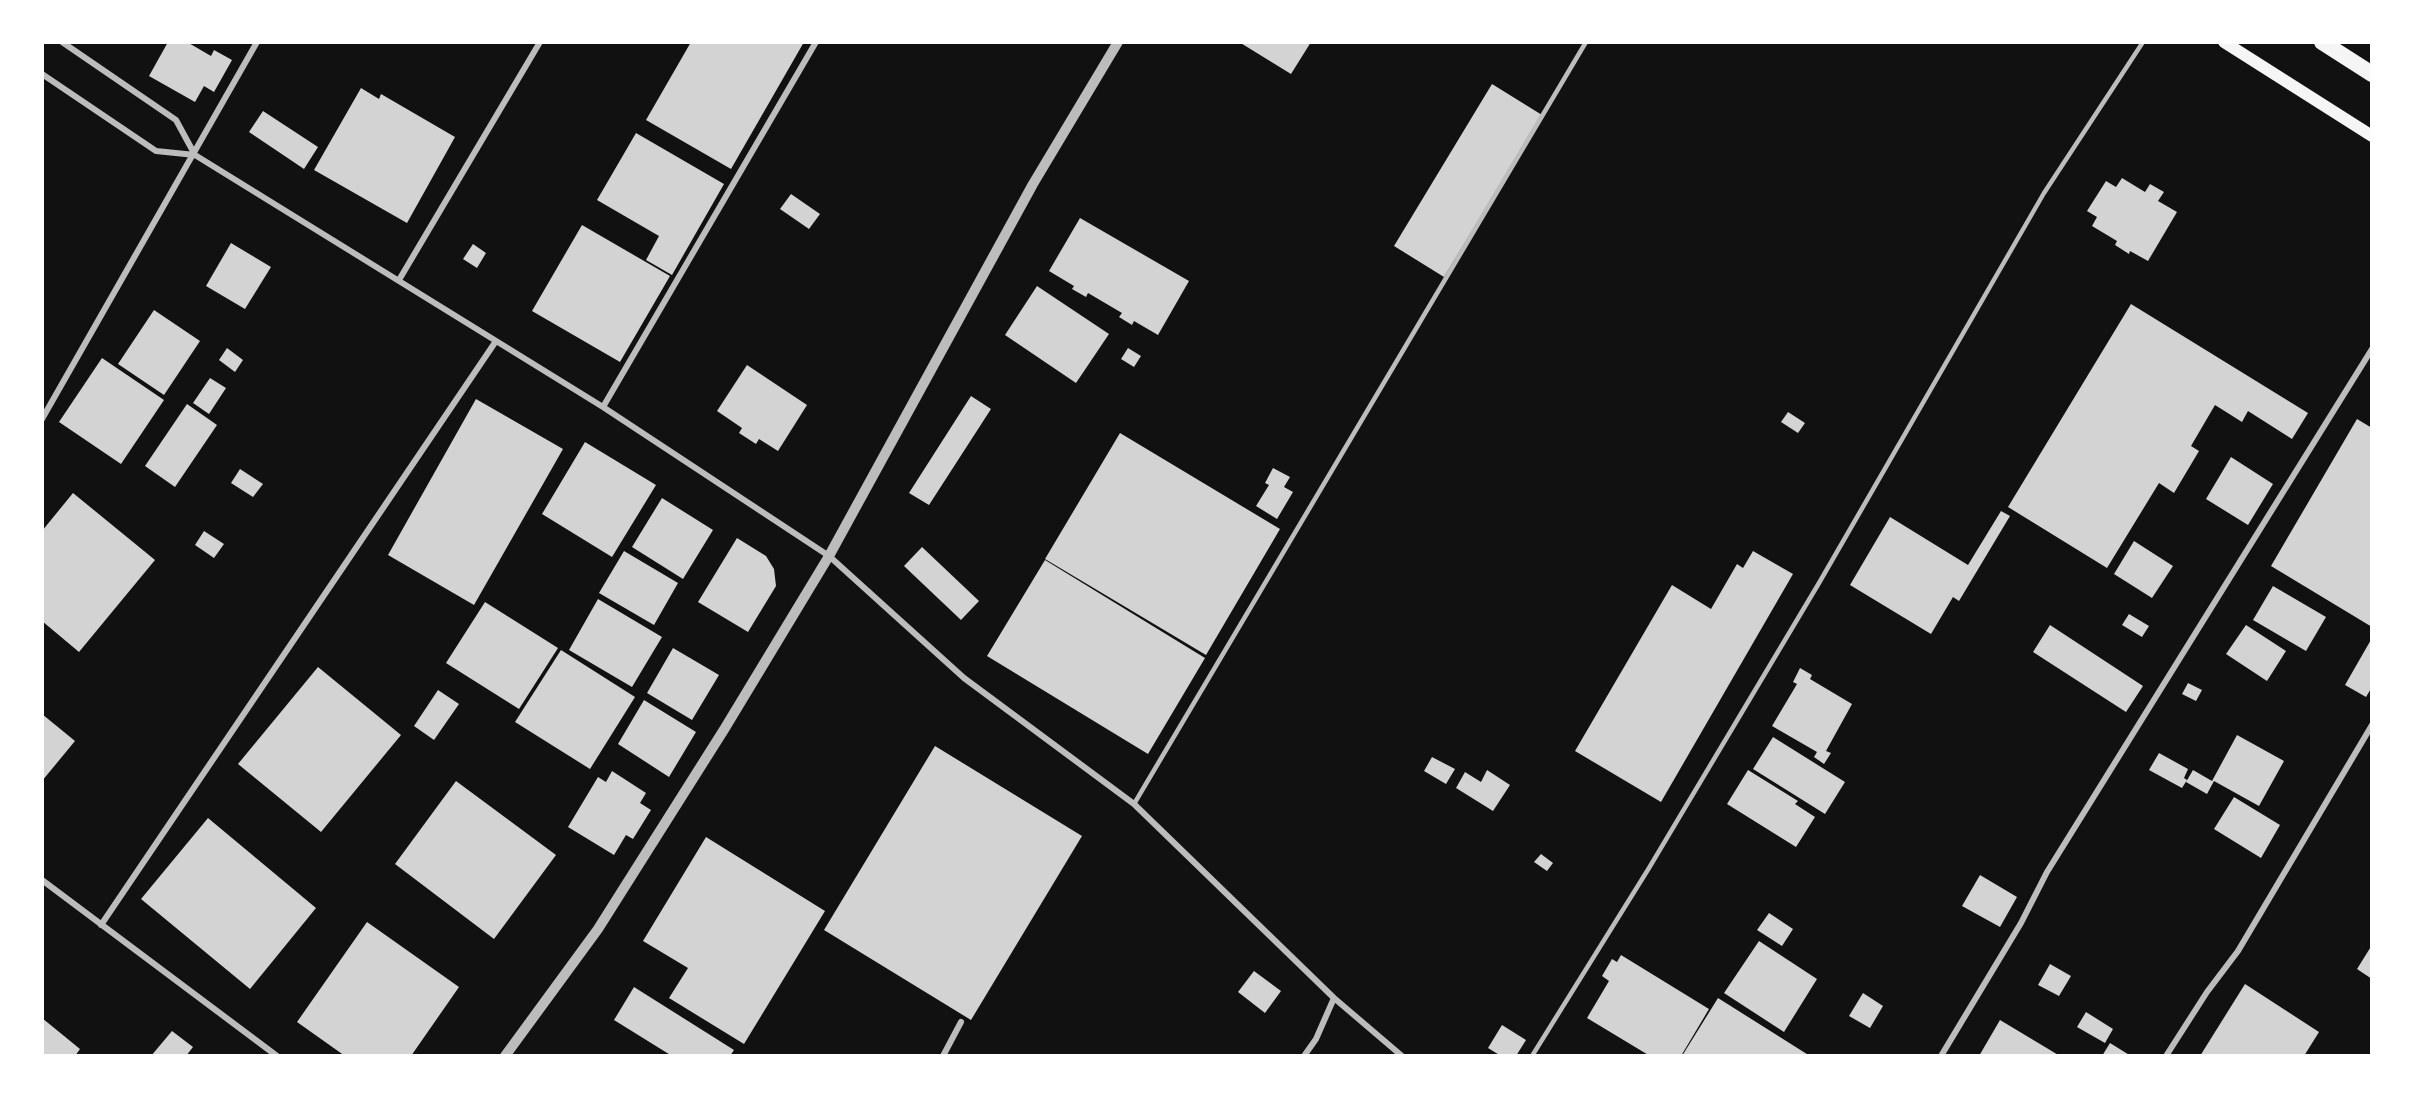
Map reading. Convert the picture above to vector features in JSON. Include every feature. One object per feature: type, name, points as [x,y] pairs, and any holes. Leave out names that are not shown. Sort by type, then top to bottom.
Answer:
[{"type":"highway","points":[[2322,42],[2372,74]]},
{"type":"main road","points":[[2224,42],[2372,136]]},
{"type":"street","points":[[62,42],[176,120],[195,155]]},
{"type":"street","points":[[42,419],[195,155],[257,42]]},
{"type":"street","points":[[399,280],[540,42]]},
{"type":"street","points":[[603,407],[816,42]]},
{"type":"street","points":[[505,1056],[598,929],[725,728],[829,556],[1033,184],[1118,42]]},
{"type":"street","points":[[42,74],[156,151],[195,155],[603,407],[829,556],[964,678],[1134,804],[1334,998],[1402,1056]]},
{"type":"street","points":[[102,925],[496,341]]},
{"type":"street","points":[[1941,1056],[2021,924],[2047,872],[2372,349]]},
{"type":"street","points":[[2166,1056],[2207,992],[2238,951],[2372,725]]},
{"type":"street","points":[[42,880],[277,1056]]},
{"type":"street","points":[[1304,1056],[1316,1039],[1334,998]]},
{"type":"street","points":[[943,1056],[961,1022]]},
{"type":"lane","points":[[1134,804],[1586,42]]},
{"type":"lane","points":[[1532,1056],[1649,868],[1807,604],[2044,193],[2143,42]]},
{"type":"building","points":[[168,42],[187,42],[211,56],[214,50],[232,60],[214,92],[204,86],[195,102],[149,76]]},
{"type":"building","points":[[691,42],[804,42],[731,169],[646,120]]},
{"type":"building","points":[[1239,42],[1311,42],[1291,74]]},
{"type":"building","points":[[1492,84],[1542,115],[1444,277],[1394,246]]},
{"type":"building","points":[[361,88],[379,99],[381,94],[455,137],[407,223],[314,170]]},
{"type":"building","points":[[263,111],[318,147],[304,169],[249,132]]},
{"type":"building","points":[[636,133],[724,184],[672,275],[646,260],[659,236],[597,200]]},
{"type":"building","points":[[2122,178],[2145,192],[2150,184],[2164,192],[2158,201],[2177,212],[2148,261],[2130,251],[2129,254],[2115,245],[2117,241],[2092,226],[2097,217],[2087,211],[2106,181],[2116,187]]},
{"type":"building","points":[[791,194],[820,214],[809,229],[780,209]]},
{"type":"building","points":[[1080,218],[1189,281],[1158,335],[1134,321],[1132,325],[1119,317],[1122,313],[1088,293],[1086,297],[1072,289],[1074,286],[1049,271]]},
{"type":"building","points":[[582,225],[670,276],[620,362],[532,311]]},
{"type":"building","points":[[231,243],[271,267],[245,309],[206,286]]},
{"type":"building","points":[[473,244],[486,253],[477,268],[463,259]]},
{"type":"building","points":[[1037,286],[1109,334],[1076,383],[1005,335]]},
{"type":"building","points":[[2131,304],[2308,413],[2292,439],[2248,411],[2242,422],[2215,405],[2191,446],[2199,451],[2174,493],[2159,483],[2107,568],[2008,507]]},
{"type":"building","points":[[154,310],[200,341],[164,395],[118,364]]},
{"type":"building","points":[[227,348],[243,360],[235,372],[219,360]]},
{"type":"building","points":[[1128,348],[1141,356],[1134,367],[1121,359]]},
{"type":"building","points":[[102,358],[164,400],[121,464],[59,422]]},
{"type":"building","points":[[747,365],[807,405],[778,451],[759,439],[756,444],[739,433],[742,428],[717,411]]},
{"type":"building","points":[[210,378],[226,388],[209,414],[193,403]]},
{"type":"building","points":[[971,396],[991,409],[929,505],[909,493]]},
{"type":"building","points":[[476,399],[563,449],[474,605],[388,555]]},
{"type":"building","points":[[187,404],[217,425],[175,487],[145,466]]},
{"type":"building","points":[[1788,412],[1805,423],[1798,433],[1781,422]]},
{"type":"building","points":[[2357,419],[2372,428],[2372,627],[2271,566]]},
{"type":"building","points":[[1120,433],[1280,529],[1206,655],[1045,559]]},
{"type":"building","points":[[585,442],[656,485],[612,557],[542,514]]},
{"type":"building","points":[[2231,457],[2273,484],[2248,525],[2206,499]]},
{"type":"building","points":[[1273,468],[1290,477],[1284,487],[1293,492],[1277,519],[1256,506],[1269,485],[1265,483]]},
{"type":"building","points":[[240,469],[263,484],[253,497],[231,483]]},
{"type":"building","points":[[73,493],[155,560],[79,652],[42,621],[42,531]]},
{"type":"building","points":[[662,498],[713,530],[683,579],[632,547]]},
{"type":"building","points":[[2001,511],[2010,516],[1959,601],[1953,597],[1931,634],[1850,585],[1890,517],[1968,565]]},
{"type":"building","points":[[204,531],[224,544],[214,558],[195,545]]},
{"type":"building","points":[[737,538],[766,556],[774,569],[776,586],[748,632],[698,602]]},
{"type":"building","points":[[2134,541],[2173,566],[2152,598],[2114,574]]},
{"type":"building","points":[[922,547],[979,601],[961,620],[904,566]]},
{"type":"building","points":[[624,551],[678,583],[654,625],[599,593]]},
{"type":"building","points":[[1753,551],[1793,574],[1661,802],[1575,751],[1672,585],[1711,609],[1737,564],[1743,568]]},
{"type":"building","points":[[1045,560],[1205,658],[1148,754],[987,656]]},
{"type":"building","points":[[2273,586],[2326,617],[2306,651],[2253,620]]},
{"type":"building","points":[[598,599],[662,637],[632,687],[569,650]]},
{"type":"building","points":[[485,602],[558,648],[519,709],[446,663]]},
{"type":"building","points":[[2129,614],[2149,626],[2142,637],[2122,625]]},
{"type":"building","points":[[2050,625],[2143,686],[2126,712],[2033,652]]},
{"type":"building","points":[[2246,625],[2286,651],[2267,681],[2226,654]]},
{"type":"building","points":[[2372,638],[2372,687],[2366,697],[2345,685]]},
{"type":"building","points":[[673,648],[719,675],[692,720],[647,693]]},
{"type":"building","points":[[561,650],[635,697],[590,769],[515,722]]},
{"type":"building","points":[[318,667],[401,735],[321,832],[238,764]]},
{"type":"building","points":[[1800,668],[1812,675],[1810,679],[1852,704],[1826,751],[1831,753],[1824,764],[1814,757],[1817,752],[1772,726],[1797,684],[1793,682]]},
{"type":"building","points":[[2188,683],[2202,690],[2196,701],[2182,694]]},
{"type":"building","points":[[438,690],[459,704],[434,740],[414,726]]},
{"type":"building","points":[[644,700],[696,732],[669,777],[618,744]]},
{"type":"building","points":[[42,714],[75,741],[42,781]]},
{"type":"building","points":[[2237,735],[2284,761],[2259,806],[2214,781],[2207,794],[2186,782],[2193,770],[2212,781]]},
{"type":"building","points":[[1773,737],[1845,782],[1825,814],[1753,769]]},
{"type":"building","points":[[935,746],[1082,836],[971,1020],[824,930]]},
{"type":"building","points":[[2159,753],[2188,769],[2184,778],[2187,780],[2182,788],[2149,770]]},
{"type":"building","points":[[1432,757],[1455,769],[1446,784],[1424,771]]},
{"type":"building","points":[[1487,770],[1510,785],[1493,811],[1456,788],[1465,772],[1481,782]]},
{"type":"building","points":[[1748,770],[1798,801],[1795,804],[1815,817],[1796,847],[1727,804]]},
{"type":"building","points":[[612,771],[646,793],[640,803],[651,810],[633,839],[626,835],[614,855],[568,827],[598,777],[606,782]]},
{"type":"building","points":[[456,781],[556,855],[494,939],[395,864]]},
{"type":"building","points":[[2234,797],[2280,825],[2261,858],[2214,829]]},
{"type":"building","points":[[208,818],[316,908],[250,989],[141,899]]},
{"type":"building","points":[[706,837],[825,911],[744,1044],[669,998],[688,968],[643,941]]},
{"type":"building","points":[[1541,854],[1553,863],[1547,871],[1534,862]]},
{"type":"building","points":[[1980,875],[2017,897],[2000,927],[1962,906]]},
{"type":"building","points":[[1769,913],[1793,929],[1782,946],[1757,930]]},
{"type":"building","points":[[367,922],[459,987],[411,1056],[345,1056],[297,1022]]},
{"type":"building","points":[[1759,941],[1817,979],[1784,1032],[1724,993]]},
{"type":"building","points":[[2372,945],[2372,979],[2357,969]]},
{"type":"building","points":[[1621,955],[1709,1009],[1681,1056],[1650,1056],[1587,1018],[1609,981],[1602,976],[1612,959],[1617,962]]},
{"type":"building","points":[[2050,964],[2071,976],[2059,996],[2038,985]]},
{"type":"building","points":[[1254,971],[1281,991],[1265,1013],[1238,992]]},
{"type":"building","points":[[2245,984],[2319,1032],[2304,1056],[2200,1056]]},
{"type":"building","points":[[634,987],[734,1050],[730,1056],[672,1056],[614,1020]]},
{"type":"building","points":[[1863,993],[1883,1006],[1870,1028],[1849,1016]]},
{"type":"building","points":[[1718,998],[1810,1056],[1682,1056]]},
{"type":"building","points":[[2086,1012],[2113,1029],[2105,1043],[2077,1027]]},
{"type":"building","points":[[42,1018],[80,1049],[75,1056],[42,1056]]},
{"type":"building","points":[[2000,1020],[2060,1056],[1979,1056]]},
{"type":"building","points":[[1502,1025],[1526,1040],[1516,1056],[1501,1056],[1488,1048]]},
{"type":"building","points":[[172,1031],[193,1047],[186,1056],[151,1056]]},
{"type":"building","points":[[2110,1043],[2131,1056],[2102,1056]]}]
